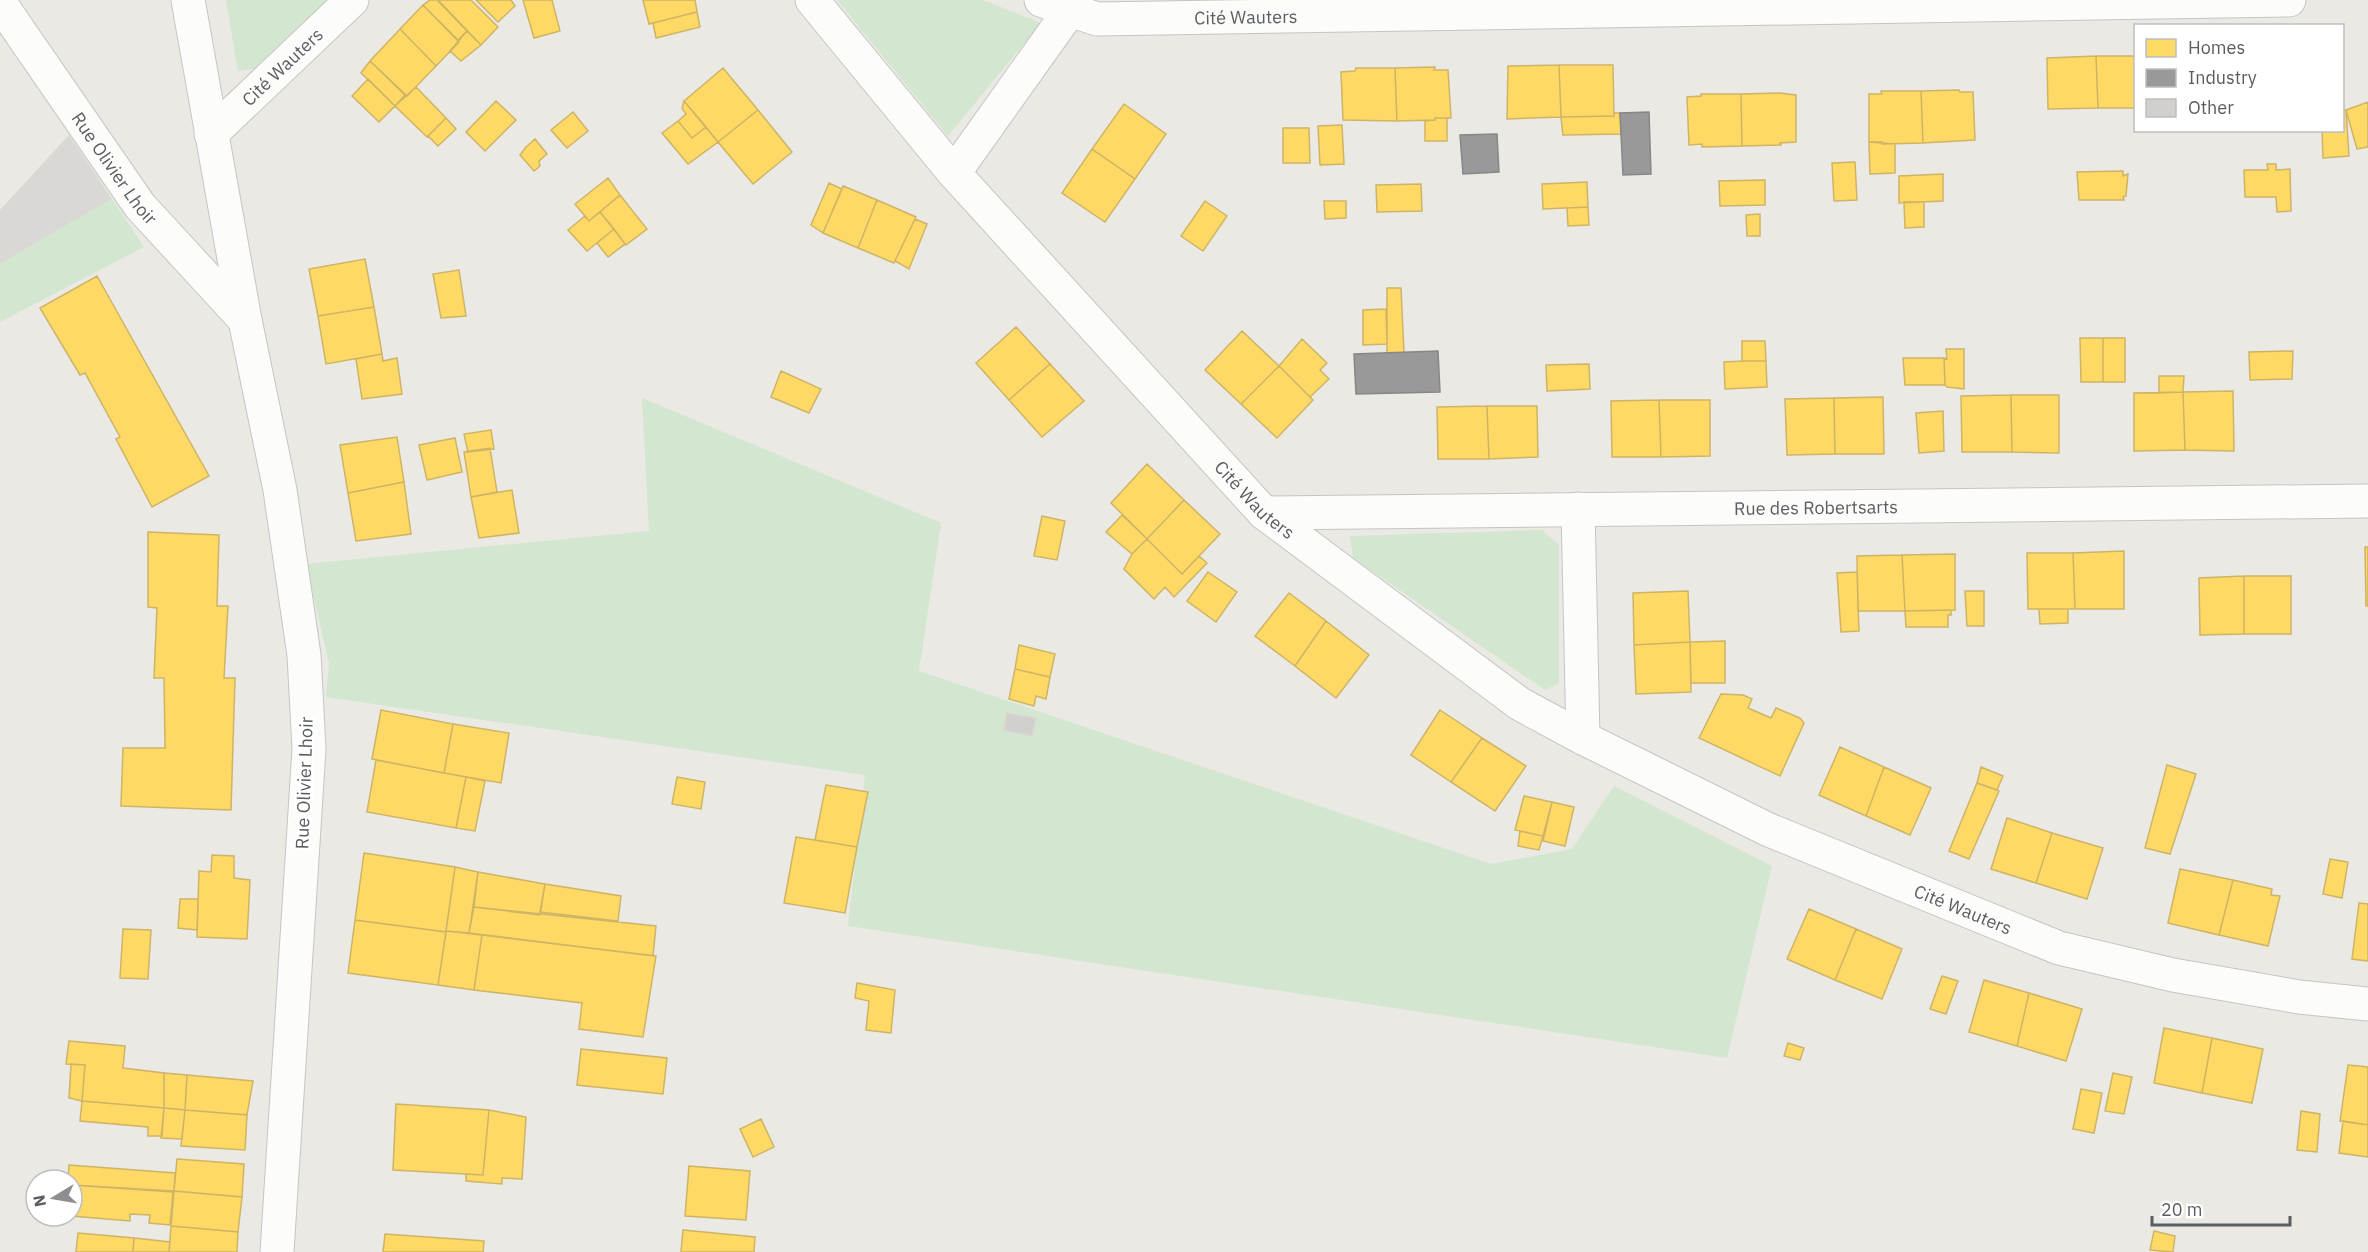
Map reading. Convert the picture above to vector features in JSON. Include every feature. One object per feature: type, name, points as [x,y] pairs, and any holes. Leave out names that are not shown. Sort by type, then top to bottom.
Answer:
[{"type":"street","name":"Rue Olivier Lhoir","points":[[188,0],[245,320],[282,502],[304,655],[309,749],[277,1252]]},
{"type":"street","name":"Cité Wauters","points":[[211,134],[352,0]]},
{"type":"street","name":"Cité Wauters","points":[[812,0],[954,173],[1264,513],[1520,704],[1583,738],[1806,846],[2059,948],[2173,975],[2299,997],[2368,1004]]},
{"type":"street","name":"Cité Wauters","points":[[954,173],[1056,5],[1097,19],[2289,0]]},
{"type":"street","name":"Rue Olivier Lhoir","points":[[0,3],[140,206],[245,320]]},
{"type":"street","name":"Rue des Robertsarts","points":[[1264,513],[2368,501]]},
{"type":"street","points":[[1578,509],[1583,738]]},
{"type":"shaded area","points":[[69,135],[112,199],[0,264],[0,210]]},
{"type":"green space","points":[[226,0],[327,0],[260,68],[238,71]]},
{"type":"green space","points":[[837,0],[983,0],[1041,23],[948,136]]},
{"type":"green space","points":[[112,199],[144,247],[0,322],[0,264]]},
{"type":"green space","points":[[642,398],[941,523],[919,671],[1491,864],[1572,849],[1614,786],[1772,866],[1727,1058],[848,926],[865,775],[326,697],[329,663],[306,564],[649,531]]},
{"type":"green space","points":[[1542,530],[1559,545],[1559,683],[1545,690],[1353,558],[1350,536]]},
{"type":"building: Homes","points":[[430,0],[437,0],[467,31],[458,40],[423,5]]},
{"type":"building: Homes","points":[[440,0],[471,0],[498,27],[481,45]]},
{"type":"building: Homes","points":[[476,0],[511,0],[515,6],[498,22]]},
{"type":"building: Homes","points":[[523,0],[552,0],[560,31],[534,38]]},
{"type":"building: Homes","points":[[643,0],[695,0],[697,12],[649,24]]},
{"type":"building: Homes","points":[[423,5],[459,42],[436,66],[400,29]]},
{"type":"building: Homes","points":[[697,12],[700,27],[656,38],[653,23]]},
{"type":"building: Homes","points":[[400,29],[436,66],[407,96],[370,61]]},
{"type":"building: Homes","points":[[467,31],[481,45],[461,61],[450,51]]},
{"type":"building: Homes","points":[[2096,56],[2098,108],[2048,109],[2047,58]]},
{"type":"building: Homes","points":[[2096,56],[2134,56],[2134,108],[2098,108]]},
{"type":"building: Homes","points":[[370,61],[405,95],[395,106],[361,73]]},
{"type":"building: Homes","points":[[1559,65],[1561,117],[1507,119],[1508,66]]},
{"type":"building: Homes","points":[[1559,65],[1613,65],[1614,116],[1561,117]]},
{"type":"building: Homes","points":[[1435,67],[1434,70],[1448,70],[1451,118],[1397,121],[1395,68]]},
{"type":"building: Homes","points":[[723,68],[758,110],[718,142],[684,101]]},
{"type":"building: Homes","points":[[1356,68],[1395,68],[1397,121],[1343,120],[1341,72],[1355,71]]},
{"type":"building: Homes","points":[[368,79],[395,106],[379,122],[352,96]]},
{"type":"building: Homes","points":[[416,87],[446,118],[427,137],[395,106]]},
{"type":"building: Homes","points":[[1959,90],[1960,92],[1973,92],[1975,140],[1923,143],[1921,91]]},
{"type":"building: Homes","points":[[1881,91],[1921,91],[1923,143],[1869,142],[1869,94],[1882,94]]},
{"type":"building: Homes","points":[[1701,94],[1741,94],[1742,146],[1689,145],[1687,97],[1701,96]]},
{"type":"building: Homes","points":[[1741,94],[1796,95],[1796,142],[1780,143],[1781,145],[1742,146]]},
{"type":"building: Homes","points":[[496,101],[516,120],[485,151],[466,132]]},
{"type":"building: Homes","points":[[684,101],[706,127],[692,138],[678,121],[686,114],[682,108]]},
{"type":"building: Homes","points":[[2368,102],[2368,147],[2357,149],[2346,110]]},
{"type":"building: Homes","points":[[1124,104],[1166,134],[1135,179],[1092,149]]},
{"type":"building: Homes","points":[[758,110],[792,152],[753,184],[718,142]]},
{"type":"building: Homes","points":[[2344,110],[2346,110],[2349,156],[2323,158],[2322,132],[2344,132]]},
{"type":"building: Homes","points":[[573,112],[588,131],[567,148],[551,130]]},
{"type":"building: Homes","points":[[1614,113],[1620,113],[1621,134],[1563,135],[1561,117],[1614,116]]},
{"type":"building: Homes","points":[[446,118],[456,129],[438,146],[428,136]]},
{"type":"building: Homes","points":[[1435,118],[1447,118],[1447,141],[1425,141],[1425,121],[1435,120]]},
{"type":"building: Homes","points":[[678,121],[692,138],[706,127],[718,142],[688,164],[662,133]]},
{"type":"building: Homes","points":[[1342,125],[1344,164],[1320,165],[1318,126]]},
{"type":"building: Homes","points":[[1283,128],[1309,128],[1310,163],[1283,163]]},
{"type":"building: Homes","points":[[535,139],[547,154],[539,161],[540,166],[534,171],[520,155]]},
{"type":"building: Homes","points":[[1869,142],[1895,144],[1895,173],[1870,174]]},
{"type":"building: Homes","points":[[1092,149],[1135,179],[1105,222],[1062,193]]},
{"type":"building: Homes","points":[[1855,162],[1857,200],[1834,201],[1832,163]]},
{"type":"building: Homes","points":[[2267,164],[2276,164],[2276,170],[2290,169],[2291,211],[2277,212],[2276,197],[2245,197],[2244,170],[2268,170]]},
{"type":"building: Homes","points":[[2123,171],[2123,176],[2128,174],[2124,200],[2079,200],[2077,172]]},
{"type":"building: Homes","points":[[1943,174],[1943,201],[1899,203],[1899,176]]},
{"type":"building: Homes","points":[[608,178],[620,195],[589,221],[575,204]]},
{"type":"building: Homes","points":[[1765,180],[1765,205],[1720,206],[1719,181]]},
{"type":"building: Homes","points":[[1587,182],[1588,207],[1543,209],[1542,184]]},
{"type":"building: Homes","points":[[829,183],[842,189],[823,233],[811,225]]},
{"type":"building: Homes","points":[[1421,184],[1422,211],[1377,212],[1376,185]]},
{"type":"building: Homes","points":[[843,186],[877,200],[858,248],[823,233]]},
{"type":"building: Homes","points":[[620,195],[647,229],[626,245],[600,212]]},
{"type":"building: Homes","points":[[877,200],[916,217],[894,263],[858,248]]},
{"type":"building: Homes","points":[[1205,201],[1227,216],[1203,251],[1181,236]]},
{"type":"building: Homes","points":[[1324,201],[1346,201],[1346,218],[1325,219]]},
{"type":"building: Homes","points":[[1904,202],[1924,202],[1924,227],[1905,228]]},
{"type":"building: Homes","points":[[1588,207],[1589,225],[1568,226],[1567,208]]},
{"type":"building: Homes","points":[[600,212],[614,229],[587,251],[568,230],[585,216],[589,221]]},
{"type":"building: Homes","points":[[1760,214],[1760,236],[1747,236],[1746,215]]},
{"type":"building: Homes","points":[[915,219],[927,224],[909,269],[895,261]]},
{"type":"building: Homes","points":[[614,229],[625,244],[608,257],[597,243]]},
{"type":"building: Homes","points":[[365,259],[374,307],[318,316],[309,269]]},
{"type":"building: Homes","points":[[459,270],[466,316],[441,318],[433,274]]},
{"type":"building: Homes","points":[[97,276],[209,476],[152,507],[116,439],[120,437],[85,373],[80,375],[40,308]]},
{"type":"building: Homes","points":[[1387,288],[1401,288],[1404,353],[1387,353]]},
{"type":"building: Homes","points":[[374,307],[382,354],[326,364],[318,316]]},
{"type":"building: Homes","points":[[1386,309],[1387,344],[1363,345],[1363,310]]},
{"type":"building: Homes","points":[[1016,327],[1050,364],[1009,400],[976,363]]},
{"type":"building: Homes","points":[[1242,331],[1279,366],[1241,404],[1205,370]]},
{"type":"building: Homes","points":[[2080,338],[2103,338],[2103,382],[2081,382]]},
{"type":"building: Homes","points":[[2103,338],[2125,338],[2125,382],[2103,382]]},
{"type":"building: Homes","points":[[1302,339],[1327,363],[1320,370],[1329,379],[1310,397],[1279,366]]},
{"type":"building: Homes","points":[[1742,341],[1765,341],[1766,361],[1742,361]]},
{"type":"building: Homes","points":[[1946,349],[1964,349],[1964,389],[1945,385]]},
{"type":"building: Homes","points":[[2293,351],[2292,379],[2250,380],[2249,352]]},
{"type":"building: Homes","points":[[382,354],[383,361],[397,358],[402,394],[362,399],[356,359]]},
{"type":"building: Homes","points":[[1903,358],[1944,358],[1945,385],[1905,385]]},
{"type":"building: Homes","points":[[1766,361],[1767,387],[1725,389],[1724,362]]},
{"type":"building: Homes","points":[[1050,364],[1084,401],[1042,437],[1009,400]]},
{"type":"building: Homes","points":[[1589,364],[1590,389],[1547,391],[1546,365]]},
{"type":"building: Homes","points":[[1279,366],[1313,400],[1277,438],[1241,404]]},
{"type":"building: Homes","points":[[781,371],[821,389],[809,413],[771,397]]},
{"type":"building: Homes","points":[[2159,376],[2184,376],[2183,392],[2159,393]]},
{"type":"building: Homes","points":[[2233,391],[2234,451],[2185,450],[2183,392]]},
{"type":"building: Homes","points":[[2183,392],[2185,450],[2134,451],[2134,393]]},
{"type":"building: Homes","points":[[2011,395],[2012,452],[1962,452],[1961,396]]},
{"type":"building: Homes","points":[[2011,395],[2059,395],[2059,453],[2012,452]]},
{"type":"building: Homes","points":[[1883,397],[1884,454],[1835,454],[1834,398]]},
{"type":"building: Homes","points":[[1834,398],[1835,454],[1787,455],[1785,399]]},
{"type":"building: Homes","points":[[1659,400],[1661,457],[1612,457],[1611,401]]},
{"type":"building: Homes","points":[[1659,400],[1710,400],[1710,456],[1661,457]]},
{"type":"building: Homes","points":[[1487,406],[1489,459],[1438,459],[1437,407]]},
{"type":"building: Homes","points":[[1487,406],[1537,406],[1538,457],[1489,459]]},
{"type":"building: Homes","points":[[1943,411],[1944,451],[1919,453],[1916,413]]},
{"type":"building: Homes","points":[[491,430],[494,449],[468,452],[464,434]]},
{"type":"building: Homes","points":[[397,437],[404,482],[348,493],[340,445]]},
{"type":"building: Homes","points":[[455,438],[462,472],[427,480],[419,445]]},
{"type":"building: Homes","points":[[490,448],[497,492],[471,497],[464,452]]},
{"type":"building: Homes","points":[[1147,464],[1184,500],[1147,539],[1111,503]]},
{"type":"building: Homes","points":[[404,482],[411,534],[356,541],[348,493]]},
{"type":"building: Homes","points":[[512,490],[519,533],[479,538],[471,497]]},
{"type":"building: Homes","points":[[1184,500],[1220,534],[1182,574],[1147,539]]},
{"type":"building: Homes","points":[[1122,515],[1147,539],[1132,554],[1106,532]]},
{"type":"building: Homes","points":[[1042,516],[1065,521],[1057,560],[1034,556]]},
{"type":"building: Homes","points":[[148,532],[219,535],[217,606],[228,606],[224,678],[235,678],[231,810],[121,806],[123,748],[165,748],[164,678],[154,678],[157,608],[148,607]]},
{"type":"building: Homes","points":[[1147,539],[1182,574],[1199,556],[1207,563],[1174,597],[1165,587],[1154,599],[1124,569],[1132,554]]},
{"type":"building: Homes","points":[[2365,547],[2368,547],[2368,606],[2366,606]]},
{"type":"building: Homes","points":[[2124,551],[2124,609],[2075,609],[2073,553]]},
{"type":"building: Homes","points":[[2027,553],[2073,553],[2075,609],[2028,609]]},
{"type":"building: Homes","points":[[1955,554],[1955,610],[1905,611],[1902,555]]},
{"type":"building: Homes","points":[[1902,555],[1905,611],[1858,611],[1857,556]]},
{"type":"building: Homes","points":[[1208,572],[1237,592],[1216,622],[1187,601]]},
{"type":"building: Homes","points":[[1857,572],[1859,631],[1841,632],[1837,573]]},
{"type":"building: Homes","points":[[2244,576],[2244,634],[2200,635],[2199,578]]},
{"type":"building: Homes","points":[[2244,576],[2291,576],[2291,634],[2244,634]]},
{"type":"building: Homes","points":[[1688,591],[1690,642],[1634,645],[1633,593]]},
{"type":"building: Homes","points":[[1965,591],[1984,591],[1984,626],[1967,626]]},
{"type":"building: Homes","points":[[1289,593],[1326,621],[1295,666],[1255,636]]},
{"type":"building: Homes","points":[[2039,609],[2068,609],[2068,623],[2040,624]]},
{"type":"building: Homes","points":[[1951,610],[1951,615],[1948,615],[1948,627],[1906,627],[1905,611]]},
{"type":"building: Homes","points":[[1326,621],[1369,655],[1336,698],[1295,666]]},
{"type":"building: Homes","points":[[1725,641],[1725,683],[1691,683],[1690,642]]},
{"type":"building: Homes","points":[[1690,642],[1691,692],[1636,694],[1634,645]]},
{"type":"building: Homes","points":[[1019,645],[1055,654],[1050,677],[1015,669]]},
{"type":"building: Homes","points":[[1015,669],[1050,677],[1046,699],[1036,696],[1034,706],[1009,699]]},
{"type":"building: Homes","points":[[1721,694],[1743,695],[1752,699],[1748,708],[1771,718],[1776,708],[1800,718],[1804,723],[1780,776],[1699,738]]},
{"type":"building: Homes","points":[[381,710],[453,724],[444,773],[372,759]]},
{"type":"building: Homes","points":[[1440,710],[1482,738],[1451,782],[1411,755]]},
{"type":"building: Homes","points":[[453,724],[509,733],[501,783],[444,773]]},
{"type":"building: Homes","points":[[1482,738],[1526,766],[1495,811],[1451,782]]},
{"type":"building: Homes","points":[[1840,747],[1884,767],[1866,816],[1819,795]]},
{"type":"building: Homes","points":[[376,760],[466,777],[456,828],[367,812]]},
{"type":"building: Homes","points":[[2167,765],[2196,774],[2170,854],[2145,848]]},
{"type":"building: Homes","points":[[1884,767],[1931,788],[1910,835],[1866,816]]},
{"type":"building: Homes","points":[[1981,767],[2003,776],[1997,790],[1977,783]]},
{"type":"building: Homes","points":[[466,777],[485,781],[475,831],[456,828]]},
{"type":"building: Homes","points":[[677,777],[705,782],[701,809],[672,804]]},
{"type":"building: Homes","points":[[1977,783],[1999,791],[1969,859],[1949,851]]},
{"type":"building: Homes","points":[[826,785],[868,792],[857,847],[815,840]]},
{"type":"building: Homes","points":[[1524,796],[1552,802],[1543,836],[1515,830]]},
{"type":"building: Homes","points":[[1552,802],[1574,807],[1565,846],[1543,841]]},
{"type":"building: Homes","points":[[2007,818],[2052,833],[2036,883],[1991,869]]},
{"type":"building: Homes","points":[[1520,831],[1543,836],[1539,850],[1518,846]]},
{"type":"building: Homes","points":[[2052,833],[2103,848],[2087,899],[2036,883]]},
{"type":"building: Homes","points":[[796,837],[857,847],[845,913],[784,903]]},
{"type":"building: Homes","points":[[364,853],[455,867],[446,932],[355,920]]},
{"type":"building: Homes","points":[[212,855],[234,856],[234,878],[250,880],[247,939],[197,937],[199,871],[211,872]]},
{"type":"building: Homes","points":[[2330,859],[2348,862],[2342,898],[2323,894]]},
{"type":"building: Homes","points":[[455,867],[478,872],[469,933],[446,931]]},
{"type":"building: Homes","points":[[2180,869],[2233,880],[2219,935],[2168,923]]},
{"type":"building: Homes","points":[[478,872],[545,884],[540,915],[474,907]]},
{"type":"building: Homes","points":[[2233,880],[2272,889],[2271,895],[2280,896],[2268,946],[2219,935]]},
{"type":"building: Homes","points":[[545,884],[621,896],[618,921],[540,912]]},
{"type":"building: Homes","points":[[180,899],[198,899],[197,930],[178,928]]},
{"type":"building: Homes","points":[[2359,903],[2368,904],[2368,961],[2352,959]]},
{"type":"building: Homes","points":[[474,907],[656,926],[653,956],[469,933]]},
{"type":"building: Homes","points":[[1809,909],[1856,929],[1835,980],[1787,959]]},
{"type":"building: Homes","points":[[355,920],[446,932],[438,985],[348,973]]},
{"type":"building: Homes","points":[[123,929],[151,930],[148,979],[120,978]]},
{"type":"building: Homes","points":[[1856,929],[1902,949],[1882,999],[1835,980]]},
{"type":"building: Homes","points":[[446,931],[482,935],[474,990],[438,985]]},
{"type":"building: Homes","points":[[482,935],[656,956],[643,1037],[579,1029],[582,1003],[474,990]]},
{"type":"building: Homes","points":[[1942,976],[1958,981],[1946,1014],[1930,1009]]},
{"type":"building: Homes","points":[[1984,980],[2029,993],[2017,1046],[1969,1032]]},
{"type":"building: Homes","points":[[857,983],[895,990],[891,1033],[866,1030],[869,1001],[855,998]]},
{"type":"building: Homes","points":[[2029,993],[2082,1009],[2066,1061],[2017,1046]]},
{"type":"building: Homes","points":[[2164,1028],[2212,1038],[2202,1093],[2154,1083]]},
{"type":"building: Homes","points":[[2212,1038],[2263,1049],[2252,1103],[2202,1093]]},
{"type":"building: Homes","points":[[69,1041],[125,1046],[123,1068],[164,1073],[164,1108],[82,1101],[85,1065],[66,1064]]},
{"type":"building: Homes","points":[[1788,1043],[1804,1048],[1800,1060],[1784,1056]]},
{"type":"building: Homes","points":[[581,1049],[667,1058],[663,1094],[577,1085]]},
{"type":"building: Homes","points":[[71,1064],[85,1065],[82,1101],[69,1098]]},
{"type":"building: Homes","points":[[2348,1065],[2368,1067],[2368,1125],[2340,1121]]},
{"type":"building: Homes","points":[[164,1073],[187,1075],[185,1110],[164,1108]]},
{"type":"building: Homes","points":[[2113,1073],[2132,1077],[2124,1114],[2105,1111]]},
{"type":"building: Homes","points":[[187,1075],[253,1081],[247,1115],[185,1110]]},
{"type":"building: Homes","points":[[2081,1089],[2102,1093],[2094,1133],[2073,1129]]},
{"type":"building: Homes","points":[[82,1101],[164,1108],[162,1136],[148,1136],[148,1127],[80,1121]]},
{"type":"building: Homes","points":[[396,1104],[489,1110],[483,1175],[393,1170]]},
{"type":"building: Homes","points":[[164,1108],[185,1110],[182,1139],[161,1138]]},
{"type":"building: Homes","points":[[185,1110],[247,1115],[245,1150],[181,1146]]},
{"type":"building: Homes","points":[[489,1110],[526,1117],[522,1179],[502,1178],[502,1184],[466,1181],[466,1174],[483,1175]]},
{"type":"building: Homes","points":[[2301,1111],[2320,1114],[2317,1152],[2297,1150]]},
{"type":"building: Homes","points":[[761,1119],[774,1147],[753,1157],[740,1129]]},
{"type":"building: Homes","points":[[2343,1121],[2368,1125],[2368,1157],[2339,1153]]},
{"type":"building: Homes","points":[[177,1159],[244,1164],[242,1197],[174,1191]]},
{"type":"building: Homes","points":[[69,1165],[175,1173],[174,1191],[84,1186],[84,1168],[69,1168]]},
{"type":"building: Homes","points":[[689,1166],[750,1171],[746,1220],[685,1216]]},
{"type":"building: Homes","points":[[84,1186],[173,1192],[170,1225],[149,1223],[150,1215],[130,1214],[130,1221],[84,1217]]},
{"type":"building: Homes","points":[[174,1191],[242,1197],[238,1232],[171,1226]]},
{"type":"building: Homes","points":[[171,1226],[238,1232],[237,1252],[169,1252]]},
{"type":"building: Homes","points":[[683,1230],[755,1237],[754,1252],[681,1252]]},
{"type":"building: Homes","points":[[2154,1231],[2175,1236],[2173,1252],[2150,1250]]},
{"type":"building: Homes","points":[[78,1233],[134,1238],[133,1252],[76,1252]]},
{"type":"building: Homes","points":[[385,1234],[484,1241],[483,1252],[383,1252]]},
{"type":"building: Homes","points":[[134,1238],[170,1242],[169,1252],[133,1252]]},
{"type":"building: Industry","points":[[1649,112],[1651,174],[1623,175],[1620,113]]},
{"type":"building: Industry","points":[[1497,134],[1499,172],[1463,174],[1460,135]]},
{"type":"building: Industry","points":[[1438,351],[1440,392],[1356,394],[1354,354]]},
{"type":"building: Other","points":[[1007,713],[1036,718],[1032,736],[1004,730]]}]
